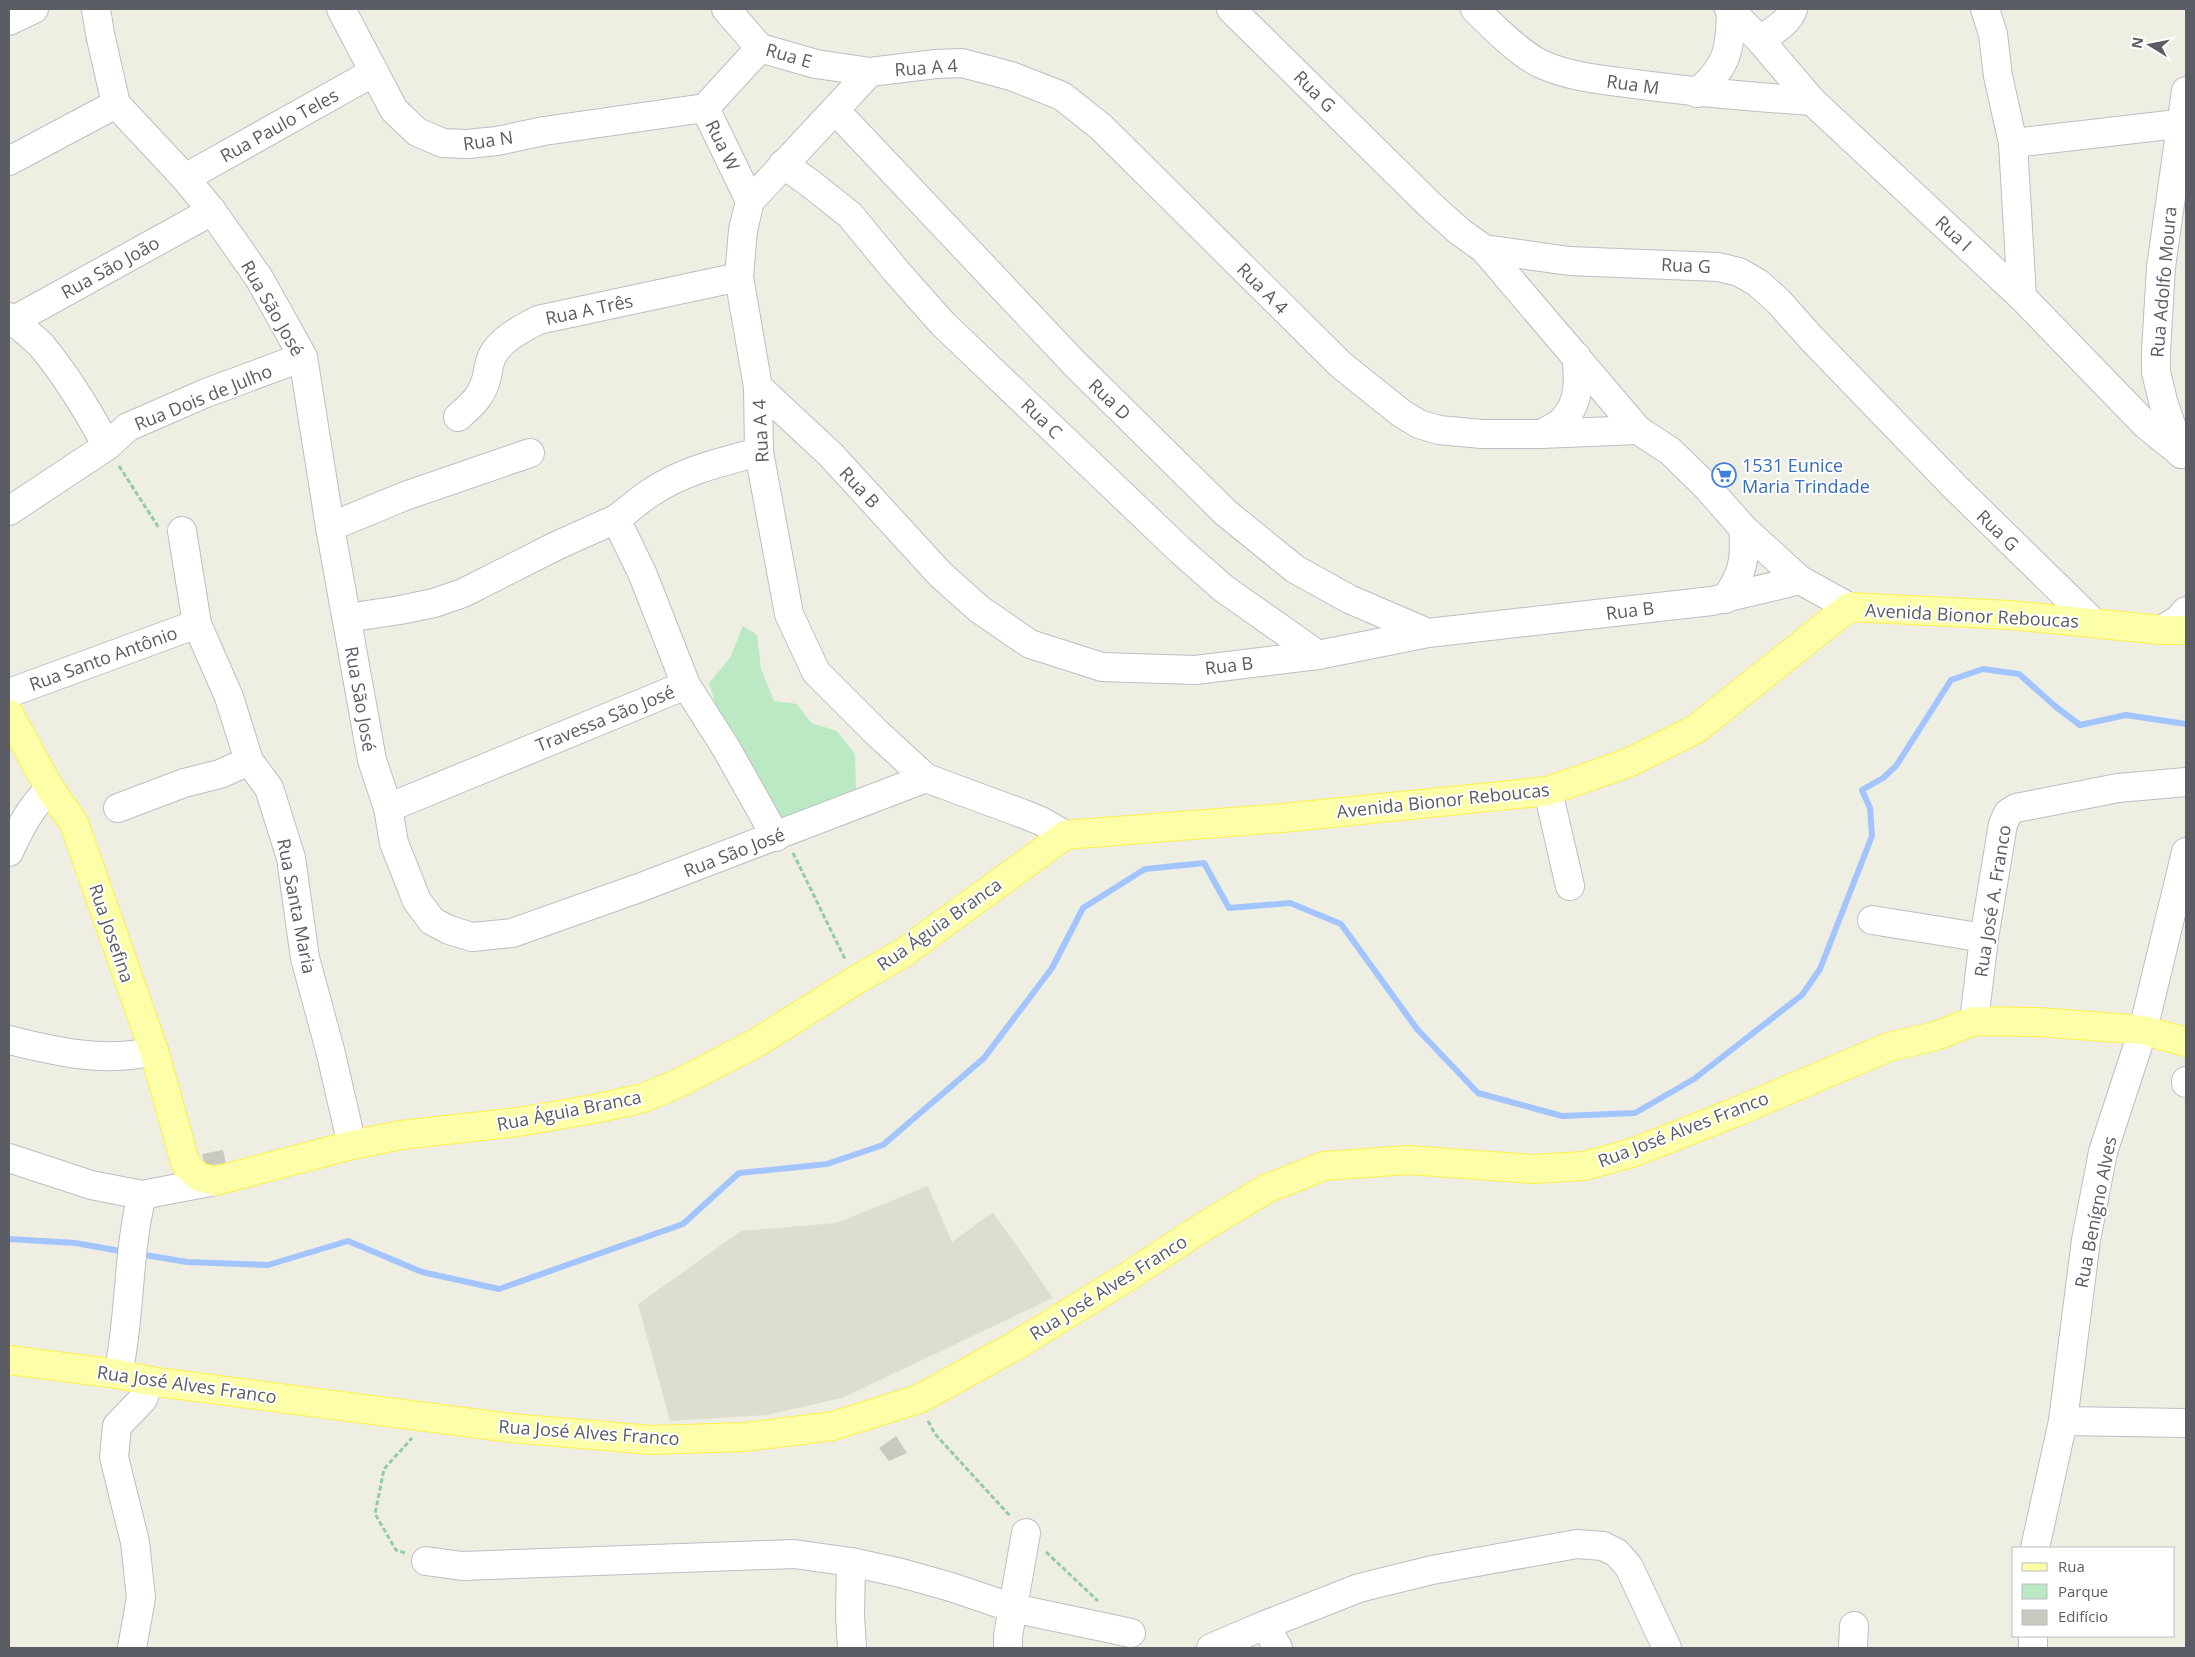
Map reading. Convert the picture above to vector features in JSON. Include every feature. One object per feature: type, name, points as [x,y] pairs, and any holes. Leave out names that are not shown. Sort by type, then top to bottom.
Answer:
[{"type":"main road","name":"Avenida Bionor Reboucas","points":[[1065,835],[1282,818],[1548,791],[1630,762],[1696,729],[1849,607],[2010,615],[2174,630]]},
{"type":"main road","name":"Rua Josefina","points":[[9,714],[50,789],[74,823],[154,1051],[186,1165],[200,1177],[215,1181]]},
{"type":"main road","name":"Rua Águia Branca","points":[[215,1181],[352,1145],[401,1135],[518,1122],[599,1108],[643,1098],[679,1083],[756,1043],[856,980],[904,953],[1065,835]]},
{"type":"main road","name":"Rua José Alves Franco","points":[[9,1360],[118,1374],[149,1381],[511,1428],[650,1440],[744,1437],[833,1426],[919,1400],[1015,1346],[1266,1189],[1324,1166],[1408,1160],[1532,1170],[1584,1166],[1632,1153],[1668,1139],[1889,1047],[1936,1036],[1974,1022],[2038,1022],[2143,1030],[2186,1042]]},
{"type":"street","points":[[9,21],[34,9]]},
{"type":"street","points":[[9,160],[116,104],[96,9]]},
{"type":"street","name":"Rua N","points":[[341,9],[394,110],[417,132],[443,143],[452,145],[497,140],[544,131],[705,108]]},
{"type":"street","name":"Rua E","points":[[726,9],[760,48],[816,64],[870,72]]},
{"type":"street","name":"Rua G","points":[[1231,9],[1429,204],[1459,231],[1484,249],[1569,261],[1718,267],[1739,272],[1758,283],[1779,302],[1955,487],[2093,622]]},
{"type":"street","name":"Rua M","points":[[1475,9],[1499,32],[1538,62],[1566,73],[1697,93],[1812,101]]},
{"type":"street","points":[[1760,40],[1778,28],[1792,14],[1793,9]]},
{"type":"street","points":[[1985,9],[1993,34],[1998,76],[2014,143],[2022,297]]},
{"type":"street","points":[[1697,93],[1715,77],[1725,60],[1730,43],[1730,10]]},
{"type":"street","name":"Rua I","points":[[1730,10],[1760,40],[1812,101],[2022,297],[2184,462]]},
{"type":"street","name":"Rua W","points":[[750,201],[705,108],[760,48]]},
{"type":"street","name":"Rua A 4","points":[[926,778],[876,732],[816,672],[789,614],[759,452],[758,387],[739,277],[743,230],[750,201],[870,72],[936,64],[962,63],[1011,76],[1062,96],[1101,127],[1341,365],[1400,413],[1419,424],[1439,430],[1482,434],[1646,435]]},
{"type":"street","name":"Rua Paulo Teles","points":[[185,178],[374,72]]},
{"type":"street","name":"Rua Adolfo Moura","points":[[2184,462],[2163,402],[2156,372],[2161,266],[2183,124],[2186,91]]},
{"type":"street","name":"Rua São José","points":[[116,104],[185,178],[212,211],[259,278],[303,357],[330,527],[372,760],[388,808],[394,843],[417,901],[432,921],[449,930],[472,938],[512,933],[780,835],[926,778]]},
{"type":"street","name":"Rua D","points":[[835,110],[1076,365],[1226,513],[1295,569],[1349,599],[1428,633]]},
{"type":"street","points":[[2014,143],[2183,124]]},
{"type":"street","name":"Rua C","points":[[783,164],[850,215],[943,324],[1180,550],[1223,588],[1318,654]]},
{"type":"street","name":"Rua São João","points":[[10,320],[212,211]]},
{"type":"street","points":[[1484,249],[1646,435],[1670,452],[1705,485],[1743,528],[1800,580],[1849,607]]},
{"type":"street","name":"Rua A Três","points":[[458,416],[476,402],[482,393],[489,362],[501,344],[511,335],[538,320],[739,277]]},
{"type":"street","points":[[10,320],[39,344],[62,372],[87,409],[111,454]]},
{"type":"street","points":[[1541,434],[1564,420],[1575,400],[1579,379],[1576,356]]},
{"type":"street","name":"Rua Dois de Julho","points":[[9,511],[111,454],[128,426],[303,357]]},
{"type":"street","name":"Rua B","points":[[758,387],[830,455],[940,574],[979,609],[1030,644],[1102,667],[1195,670],[1318,654],[1428,633],[1725,599],[1800,580]]},
{"type":"street","points":[[330,527],[406,496],[530,452]]},
{"type":"street","points":[[347,618],[409,608],[463,592],[558,545],[616,520],[650,493],[678,477],[716,463],[759,452]]},
{"type":"street","points":[[616,520],[643,574],[686,685]]},
{"type":"street","points":[[1725,599],[1734,586],[1742,568],[1745,548],[1743,528]]},
{"type":"street","name":"Rua Santa Maria","points":[[182,531],[197,624],[229,696],[249,761],[269,788],[291,858],[305,958],[330,1050],[352,1145]]},
{"type":"street","points":[[2174,630],[2178,620],[2186,611]]},
{"type":"street","name":"Rua Santo Antônio","points":[[9,693],[197,624]]},
{"type":"street","name":"Travessa São José","points":[[388,808],[686,685],[780,835]]},
{"type":"street","points":[[118,808],[184,783],[220,774],[249,761]]},
{"type":"street","points":[[926,778],[1041,821],[1065,835]]},
{"type":"street","name":"Rua José A. Franco","points":[[1974,1022],[1984,938],[2003,824],[2008,813],[2016,808],[2118,788],[2186,782]]},
{"type":"street","points":[[9,852],[32,808],[50,789]]},
{"type":"street","points":[[1548,791],[1570,886]]},
{"type":"street","name":"Rua Benígno Alves","points":[[2035,1547],[2063,1422],[2086,1240],[2102,1161],[2143,1030],[2186,852]]},
{"type":"street","points":[[1872,920],[1984,938]]},
{"type":"street","points":[[9,1040],[48,1050],[82,1055],[132,1056],[154,1051]]},
{"type":"street","name":"Rua Águia Branca","points":[[9,1158],[91,1185],[142,1195],[215,1181]]},
{"type":"street","points":[[118,1374],[126,1319],[131,1253],[142,1195]]},
{"type":"street","points":[[132,1648],[141,1598],[135,1542],[114,1457],[117,1426],[143,1398],[149,1381]]},
{"type":"street","points":[[2063,1422],[2186,1423]]},
{"type":"street","points":[[1008,1648],[1008,1636],[1026,1533]]},
{"type":"street","points":[[1211,1648],[1359,1588],[1432,1570],[1577,1544],[1603,1546],[1617,1554],[1629,1567],[1667,1648]]},
{"type":"street","points":[[426,1561],[462,1566],[794,1554],[851,1562],[951,1587],[1013,1608],[1131,1633]]},
{"type":"street","points":[[851,1562],[850,1616],[852,1648]]},
{"type":"street","points":[[1265,1625],[1278,1648]]},
{"type":"path","points":[[111,454],[158,528],[182,531]]},
{"type":"path","points":[[780,835],[856,980]]},
{"type":"path","points":[[416,1415],[414,1436],[384,1469],[375,1514],[396,1550],[426,1561]]},
{"type":"shaded area","points":[[928,1186],[952,1242],[993,1212],[1053,1298],[842,1398],[766,1415],[670,1421],[638,1304],[741,1231],[836,1223]]},
{"type":"green space","points":[[743,626],[757,635],[761,669],[774,701],[797,704],[811,723],[837,731],[855,754],[856,794],[777,823],[723,727],[709,683],[730,658]]},
{"type":"building","points":[[223,1150],[226,1164],[205,1165],[202,1154]]},
{"type":"building","points":[[896,1436],[907,1453],[889,1461],[879,1448]]},
{"type":"waterway","points":[[139,1254],[187,1262],[268,1265],[348,1241],[422,1272],[499,1289],[683,1224],[739,1173],[827,1164],[883,1145],[984,1058],[1052,968],[1083,908],[1145,869],[1204,863],[1229,908],[1290,903],[1341,924],[1417,1029],[1478,1093],[1562,1116],[1635,1113],[1694,1079],[1802,995],[1820,969],[1872,836],[1870,808],[1862,790],[1883,778],[1896,766],[1951,680],[1983,669],[2019,674],[2056,707],[2080,725],[2126,715],[2186,724]]},
{"type":"waterway","points":[[9,1239],[75,1243],[126,1252]]},
{"type":"place","name":"1531 Eunice Maria Trindade","points":[[1724,475]]}]
